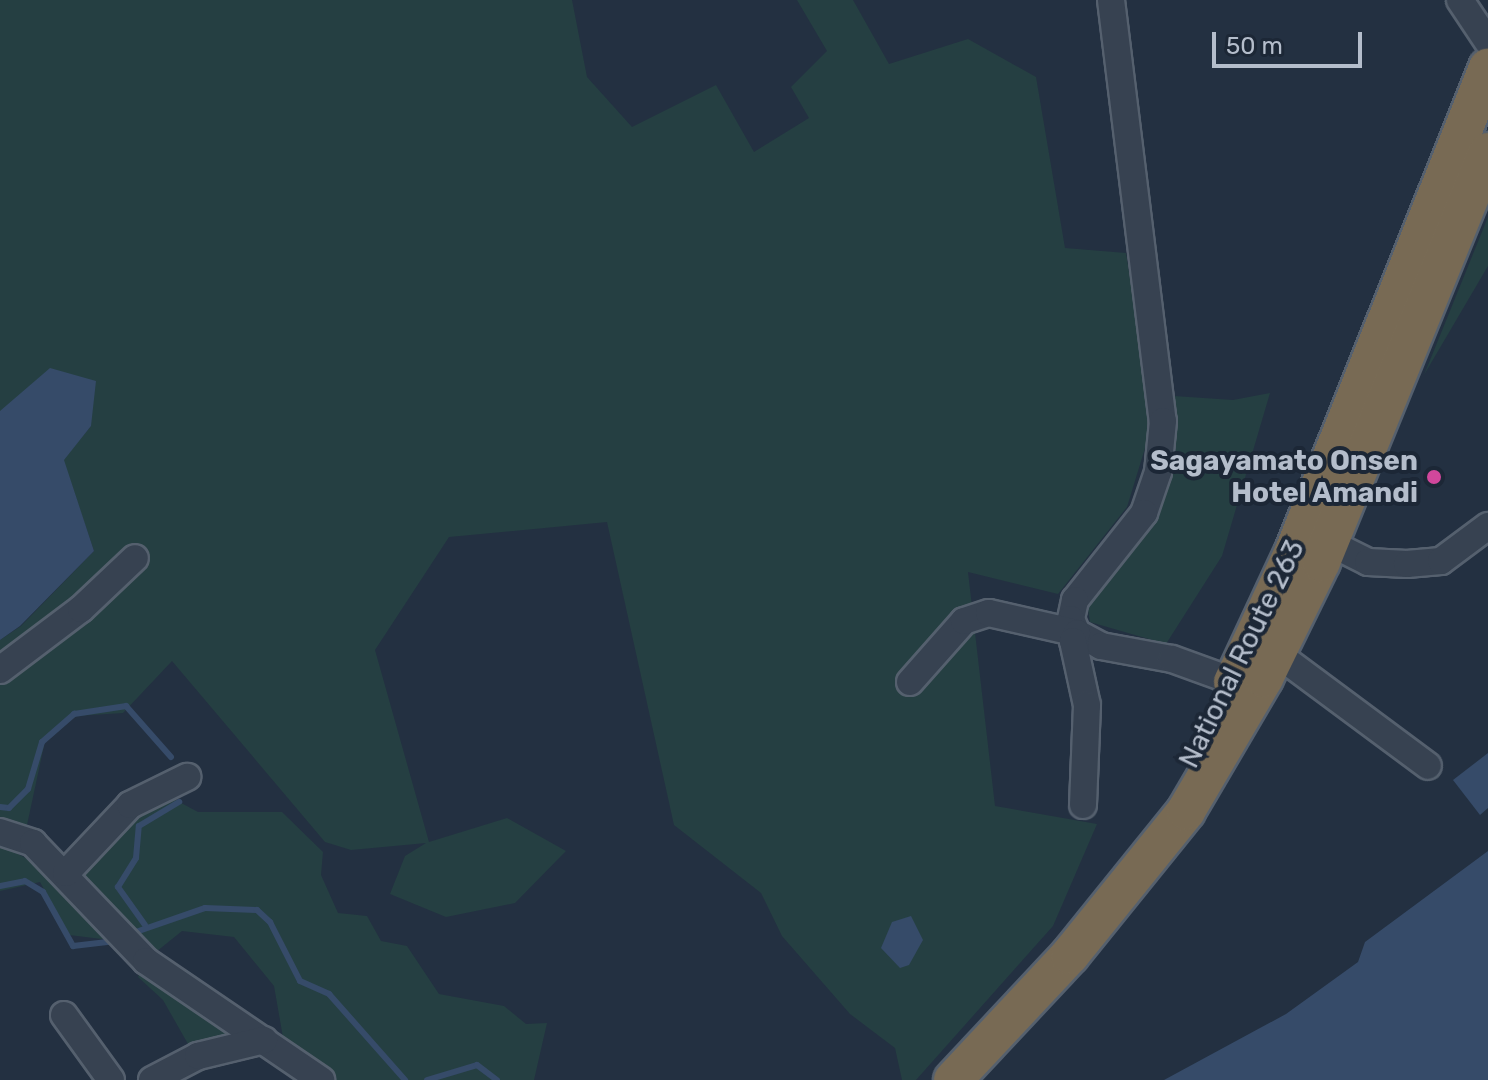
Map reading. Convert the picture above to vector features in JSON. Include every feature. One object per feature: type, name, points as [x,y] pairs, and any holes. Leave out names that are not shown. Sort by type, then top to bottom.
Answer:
[{"type":"highway","name":"National Route 263","points":[[953,1080],[1070,955],[1186,811],[1276,653],[1315,536],[1488,68]]},
{"type":"highway","name":"National Route 263","points":[[1070,955],[1196,753],[1315,536],[1488,152]]},
{"type":"street","points":[[1083,805],[1087,705],[1073,641],[1077,633],[1071,619],[1075,600],[1144,513],[1158,472],[1163,421],[1111,0]]},
{"type":"street","points":[[1460,0],[1488,42]]},
{"type":"street","points":[[1315,536],[1368,562],[1407,564],[1441,561],[1488,526]]},
{"type":"street","points":[[0,670],[81,609],[135,558]]},
{"type":"street","points":[[910,682],[964,621],[989,613],[1077,633],[1101,646],[1172,659],[1233,681]]},
{"type":"street","points":[[1276,653],[1428,766]]},
{"type":"street","points":[[66,873],[130,805],[187,777]]},
{"type":"street","points":[[0,832],[33,843],[66,873],[120,937],[321,1080]]},
{"type":"street","points":[[64,1015],[111,1080]]},
{"type":"street","points":[[152,1080],[198,1056],[264,1040]]},
{"type":"green space","points":[[0,0],[572,0],[587,77],[632,127],[716,85],[754,152],[809,118],[791,87],[827,51],[797,0],[853,0],[889,64],[968,39],[1036,77],[1065,248],[1126,253],[1153,422],[1127,507],[1058,594],[968,572],[995,806],[1097,824],[1053,926],[916,1080],[902,1080],[895,1048],[850,1014],[782,936],[761,893],[674,825],[607,522],[449,537],[375,650],[429,842],[507,818],[566,851],[515,903],[446,917],[390,894],[405,856],[426,843],[351,850],[325,842],[172,661],[123,713],[76,716],[45,741],[27,825],[9,849],[60,877],[110,940],[69,935],[40,882],[0,891],[0,640],[21,626],[94,551],[63,460],[91,426],[0,411]]},
{"type":"green space","points":[[1488,217],[1488,266],[1424,375]]},
{"type":"green space","points":[[1270,393],[1222,556],[1166,644],[1090,622],[1086,597],[1164,496],[1174,396],[1233,400]]},
{"type":"green space","points":[[170,797],[198,812],[282,812],[323,852],[321,875],[338,913],[367,916],[381,941],[407,946],[439,994],[504,1006],[526,1024],[547,1023],[534,1080],[334,1080],[284,1043],[274,986],[234,937],[182,931],[156,952],[118,922],[86,879],[85,859],[137,808]]},
{"type":"green space","points":[[143,965],[245,1038],[192,1051],[163,1000],[138,977]]},
{"type":"water","points":[[50,368],[96,381],[91,426],[64,460],[94,551],[20,626],[0,640],[0,411]]},
{"type":"water","points":[[1488,753],[1488,808],[1480,815],[1453,780]]},
{"type":"water","points":[[1488,851],[1488,1080],[1164,1080],[1286,1014],[1358,962],[1365,942]]},
{"type":"water","points":[[911,916],[923,940],[909,965],[900,968],[881,948],[892,922]]},
{"type":"waterway","points":[[0,807],[9,808],[28,789],[42,742],[74,714],[126,706],[171,757]]},
{"type":"waterway","points":[[145,925],[118,887],[136,858],[139,826],[179,802]]},
{"type":"waterway","points":[[0,886],[25,881],[43,892],[73,946],[116,941]]},
{"type":"waterway","points":[[130,934],[205,908],[257,910],[270,922],[300,981],[329,994],[405,1080]]},
{"type":"waterway","points":[[427,1080],[477,1065],[497,1080]]},
{"type":"place","name":"Sagayamato Onsen Hotel Amandi","points":[[1434,477]]}]
